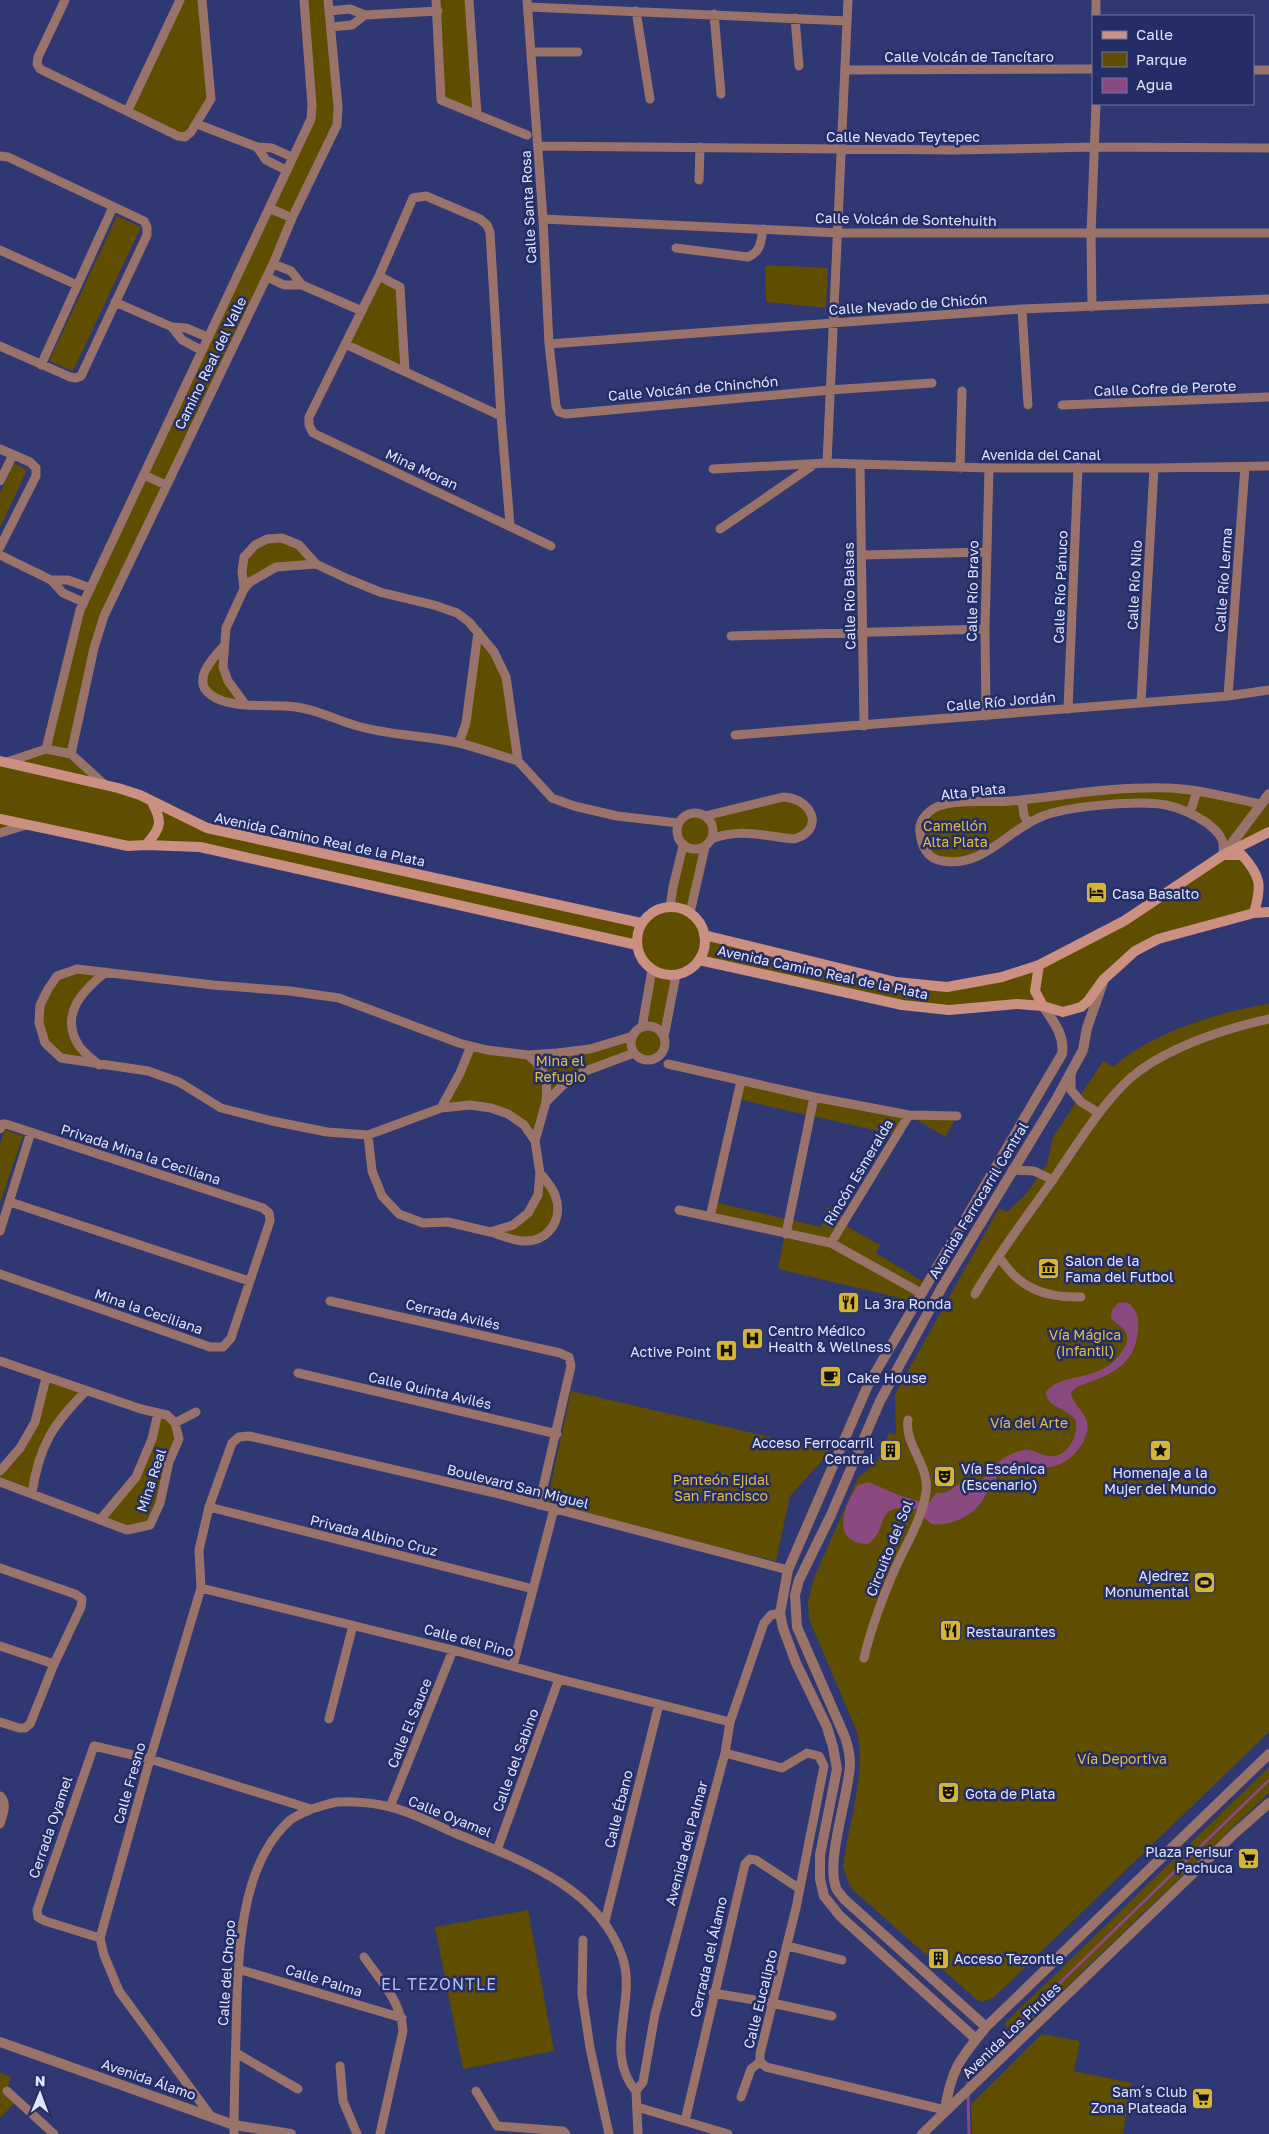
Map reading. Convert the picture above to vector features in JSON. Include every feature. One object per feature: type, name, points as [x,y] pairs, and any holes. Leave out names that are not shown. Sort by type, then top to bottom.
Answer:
[{"type":"main road","name":"Avenida Camino Real de la Plata","points":[[3,762],[104,784],[140,795],[206,828],[642,923]]},
{"type":"main road","points":[[146,845],[158,832],[160,822],[151,801]]},
{"type":"main road","points":[[0,818],[128,846],[200,847],[637,946]]},
{"type":"main road","name":"Avenida Camino Real de la Plata","points":[[704,935],[896,982],[947,987],[1002,977],[1039,965],[1124,921],[1223,855],[1269,832]]},
{"type":"main road","points":[[1223,855],[1242,855],[1258,876],[1259,897],[1254,913]]},
{"type":"main road","points":[[670,907],[680,908],[690,913],[698,920],[704,935],[704,951],[699,960],[687,971],[676,975],[668,975],[652,970],[640,957],[637,946],[637,934],[649,914],[659,909],[670,907]]},
{"type":"main road","name":"Avenida Camino Real de la Plata","points":[[699,960],[911,1006],[949,1010],[1017,1004],[1043,1006],[1063,1012],[1081,1007],[1088,1001],[1103,980],[1135,951],[1158,939],[1254,913],[1269,912]]},
{"type":"main road","points":[[1039,965],[1035,991],[1043,1006]]},
{"type":"street","points":[[65,0],[38,58],[36,64],[40,70],[128,110],[178,136],[185,137],[192,132],[211,99],[202,0]]},
{"type":"street","points":[[128,110],[180,0]]},
{"type":"street","name":"Camino Real del Valle","points":[[47,746],[74,626],[83,602],[311,119],[312,105],[304,0]]},
{"type":"street","name":"Camino Real del Valle","points":[[72,752],[94,648],[104,616],[267,277],[336,124],[338,107],[328,0]]},
{"type":"street","points":[[436,0],[441,100],[527,135]]},
{"type":"street","points":[[469,0],[477,114]]},
{"type":"street","points":[[827,463],[839,233],[840,150],[848,0]]},
{"type":"street","points":[[1096,0],[1096,15]]},
{"type":"street","points":[[527,3],[636,11],[847,21]]},
{"type":"street","name":"Calle Santa Rosa","points":[[527,3],[543,219],[549,344],[556,406],[559,412]]},
{"type":"street","points":[[329,10],[350,9],[365,15],[438,11]]},
{"type":"street","points":[[636,11],[650,99]]},
{"type":"street","points":[[714,14],[721,94]]},
{"type":"street","points":[[330,26],[352,25],[365,15]]},
{"type":"street","points":[[795,18],[799,66]]},
{"type":"street","points":[[532,52],[578,52]]},
{"type":"street","name":"Calle Volcán de Tancítaro","points":[[845,70],[1092,69]]},
{"type":"street","points":[[1254,70],[1269,70]]},
{"type":"street","points":[[1092,306],[1091,234],[1096,105]]},
{"type":"street","points":[[197,124],[257,147],[272,148],[292,157]]},
{"type":"street","name":"Calle Nevado Teytepec","points":[[538,146],[840,150],[1094,147],[1269,148]]},
{"type":"street","points":[[257,147],[266,160],[286,170]]},
{"type":"street","points":[[698,180],[700,147]]},
{"type":"street","points":[[0,156],[8,157],[144,221],[147,228],[147,235],[81,376],[76,378],[70,377],[0,346]]},
{"type":"street","name":"Mina Moran","points":[[426,196],[480,219],[487,225],[490,232],[501,416],[510,525],[313,433],[309,425],[309,417],[379,276],[414,198],[426,196]]},
{"type":"street","points":[[41,365],[113,207]]},
{"type":"street","points":[[269,208],[292,218]]},
{"type":"street","name":"Calle Volcán de Sontehuith","points":[[543,219],[839,233],[1269,233]]},
{"type":"street","points":[[676,248],[748,257],[755,254],[759,249],[763,229]]},
{"type":"street","points":[[0,250],[77,285]]},
{"type":"street","points":[[273,264],[291,271],[302,285]]},
{"type":"street","points":[[379,276],[400,287],[405,371]]},
{"type":"street","points":[[267,277],[284,285],[302,285],[362,311]]},
{"type":"street","name":"Calle Nevado de Chicón","points":[[549,344],[1022,309],[1269,299]]},
{"type":"street","points":[[115,302],[172,327],[186,328],[207,337]]},
{"type":"street","points":[[1022,309],[1028,405]]},
{"type":"street","points":[[172,327],[182,340],[201,350]]},
{"type":"street","points":[[346,344],[501,416]]},
{"type":"street","name":"Calle Volcán de Chinchón","points":[[559,412],[566,414],[830,390],[932,383]]},
{"type":"street","points":[[960,468],[962,390]]},
{"type":"street","name":"Calle Cofre de Perote","points":[[1062,406],[1269,397]]},
{"type":"street","points":[[0,449],[30,462],[36,468],[36,476],[0,547]]},
{"type":"street","points":[[0,481],[13,455]]},
{"type":"street","name":"Avenida del Canal","points":[[713,468],[827,463],[960,468],[1269,466]]},
{"type":"street","name":"Avenida del Canal","points":[[720,529],[813,465]]},
{"type":"street","name":"Calle Río Balsas","points":[[860,465],[864,726]]},
{"type":"street","name":"Calle Río Pánuco","points":[[1068,709],[1078,467]]},
{"type":"street","name":"Calle Río Lerma","points":[[1228,696],[1245,467]]},
{"type":"street","name":"Calle Río Bravo","points":[[986,716],[985,629],[989,468]]},
{"type":"street","name":"Calle Río Nilo","points":[[1141,703],[1154,468]]},
{"type":"street","points":[[144,475],[166,485]]},
{"type":"street","points":[[510,525],[552,546]]},
{"type":"street","points":[[244,589],[242,571],[244,556],[255,546],[267,539],[282,538],[298,545],[316,564],[380,592],[458,613],[478,632],[494,652],[506,677],[518,761]]},
{"type":"street","points":[[862,555],[987,552]]},
{"type":"street","points":[[0,555],[51,580],[63,592],[83,602]]},
{"type":"street","points":[[245,704],[228,681],[223,667],[226,628],[244,589],[250,582],[276,567],[316,564]]},
{"type":"street","points":[[51,580],[68,580],[90,588]]},
{"type":"street","points":[[731,636],[985,629]]},
{"type":"street","points":[[459,743],[466,724],[478,632]]},
{"type":"street","points":[[223,648],[209,662],[204,671],[204,687],[211,696],[259,707],[285,706],[310,709],[362,727],[459,743],[518,761],[552,798],[574,806],[617,816],[678,823]]},
{"type":"street","name":"Calle Río Jordán","points":[[735,735],[1228,696],[1269,690]]},
{"type":"street","points":[[3,762],[47,746],[72,752],[104,784]]},
{"type":"street","name":"Alta Plata","points":[[1223,855],[1223,841],[1216,830],[1190,813],[1168,805],[1149,803],[1058,811],[1028,823],[997,847],[969,859],[951,862],[938,860],[930,856],[921,844],[919,828],[923,818],[942,805],[1022,800],[1126,788],[1169,788],[1197,791],[1261,804]]},
{"type":"street","points":[[1190,813],[1197,791]]},
{"type":"street","points":[[1223,855],[1269,794]]},
{"type":"street","points":[[783,797],[792,797],[802,801],[811,812],[812,818],[809,829],[800,837],[787,838],[749,832],[723,835],[693,850],[684,846],[676,835],[678,823],[687,814],[693,813],[705,816],[783,797]]},
{"type":"street","points":[[1022,800],[1024,815],[1028,823]]},
{"type":"street","points":[[690,913],[712,825],[705,816]]},
{"type":"street","points":[[0,833],[27,824]]},
{"type":"street","points":[[670,907],[673,887],[684,846]]},
{"type":"street","points":[[535,1141],[524,1125],[508,1114],[491,1108],[470,1105],[441,1108],[368,1135],[327,1132],[272,1121],[222,1108],[179,1082],[148,1072],[61,1058],[45,1043],[39,1023],[40,1005],[57,976],[77,969],[213,985],[290,991],[339,998],[471,1046],[528,1054],[590,1049],[633,1036],[642,1027],[652,970]]},
{"type":"street","points":[[99,1065],[80,1047],[72,1033],[72,1014],[79,997],[106,972]]},
{"type":"street","points":[[633,1036],[632,1047],[634,1052],[642,1059],[654,1060],[662,1053],[665,1048],[664,1037],[676,975]]},
{"type":"street","name":"Avenida Ferrocarril Central","points":[[986,2027],[844,1899],[837,1890],[834,1876],[834,1861],[848,1778],[849,1751],[797,1627],[795,1595],[799,1580],[831,1514],[880,1401],[942,1287],[1083,1050],[1087,1028],[1103,980]]},
{"type":"street","name":"Avenida Ferrocarril Central","points":[[976,2039],[840,1916],[824,1896],[820,1879],[820,1855],[837,1769],[833,1747],[826,1727],[803,1678],[783,1628],[780,1613],[788,1570],[868,1385],[1062,1054],[1061,1038],[1055,1024],[1043,1006]]},
{"type":"street","points":[[975,1294],[999,1256],[1099,1113],[1139,1071],[1181,1047],[1234,1027],[1269,1019]]},
{"type":"street","points":[[642,1027],[647,1026],[657,1029],[664,1037]]},
{"type":"street","points":[[441,1108],[460,1073],[471,1046]]},
{"type":"street","points":[[546,1102],[562,1086],[583,1072],[634,1052]]},
{"type":"street","points":[[490,1232],[513,1226],[528,1213],[538,1194],[540,1173],[535,1141],[546,1102],[547,1086],[545,1074],[538,1062],[528,1054]]},
{"type":"street","name":"Rincón Esmeralda","points":[[668,1064],[814,1097],[909,1115],[957,1116]]},
{"type":"street","points":[[1071,1072],[1071,1090],[1081,1102],[1099,1113]]},
{"type":"street","points":[[710,1217],[741,1081]]},
{"type":"street","points":[[786,1234],[814,1097]]},
{"type":"street","name":"Rincón Esmeralda","points":[[831,1244],[909,1115]]},
{"type":"street","name":"Privada Mina la Ceciliana","points":[[2,1127],[31,1132],[263,1208],[269,1213]]},
{"type":"street","points":[[0,1231],[31,1132]]},
{"type":"street","points":[[368,1135],[372,1171],[382,1196],[399,1214],[424,1222],[448,1222],[524,1241],[536,1240],[551,1231],[556,1221],[558,1208],[556,1196],[540,1173]]},
{"type":"street","points":[[1012,1170],[1034,1171],[1052,1180]]},
{"type":"street","points":[[10,1202],[249,1281]]},
{"type":"street","name":"Rincón Esmeralda","points":[[679,1210],[831,1244],[921,1293]]},
{"type":"street","name":"Mina la Ceciliana","points":[[0,1274],[210,1347],[222,1346],[231,1338],[270,1221],[269,1213]]},
{"type":"street","points":[[999,1256],[1012,1275],[1027,1286],[1047,1295],[1081,1297]]},
{"type":"street","name":"Cerrada Avilés","points":[[330,1301],[560,1353],[569,1358],[571,1366],[557,1434]]},
{"type":"street","points":[[0,1361],[86,1391],[167,1415],[175,1423],[196,1412]]},
{"type":"street","name":"Calle Quinta Avilés","points":[[298,1373],[557,1434]]},
{"type":"street","points":[[0,1471],[20,1448],[35,1422],[46,1378]]},
{"type":"street","points":[[32,1493],[36,1467],[47,1438],[63,1414],[86,1391]]},
{"type":"street","name":"Mina Real","points":[[100,1520],[136,1478],[152,1439],[158,1413]]},
{"type":"street","name":"Circuito del Sol","points":[[864,1658],[878,1611],[914,1529],[926,1493],[926,1478],[906,1428],[908,1420]]},
{"type":"street","name":"Mina Real","points":[[0,1482],[127,1530],[150,1525],[160,1503],[169,1462],[180,1438],[175,1423]]},
{"type":"street","points":[[539,1505],[557,1434]]},
{"type":"street","name":"Boulevard San Miguel","points":[[239,1438],[249,1436],[495,1493],[788,1570]]},
{"type":"street","name":"Calle Fresno","points":[[100,1938],[201,1588],[199,1550],[209,1508],[232,1443],[239,1438]]},
{"type":"street","name":"Privada Albino Cruz","points":[[209,1508],[533,1589]]},
{"type":"street","points":[[514,1666],[554,1509]]},
{"type":"street","points":[[0,1568],[76,1594],[82,1599],[82,1607],[54,1664],[30,1724],[26,1728],[19,1728],[0,1722]]},
{"type":"street","name":"Calle del Pino","points":[[201,1588],[453,1650],[730,1722]]},
{"type":"street","name":"Avenida del Palmar","points":[[636,2091],[642,2082],[655,2014],[725,1752],[730,1722],[764,1623],[770,1615],[780,1613]]},
{"type":"street","points":[[329,1720],[353,1625]]},
{"type":"street","points":[[0,1646],[54,1664]]},
{"type":"street","name":"Calle El Sauce","points":[[390,1807],[453,1650]]},
{"type":"street","points":[[803,1678],[816,1672]]},
{"type":"street","name":"Calle del Sabino","points":[[497,1850],[559,1679]]},
{"type":"street","name":"Calle Ébano","points":[[605,1921],[659,1704]]},
{"type":"street","name":"Cerrada Oyamel","points":[[100,1938],[44,1921],[38,1918],[36,1910],[94,1746],[150,1760]]},
{"type":"street","name":"Calle Eucalipto","points":[[725,1752],[782,1768],[807,1753],[819,1756],[824,1766],[788,1946],[772,2003],[760,2054],[760,2062],[766,2067],[945,2110]]},
{"type":"street","name":"Avenida Los Pirules","points":[[945,2110],[954,2071],[962,2056],[986,2027],[1269,1754]]},
{"type":"street","points":[[150,1760],[311,1809]]},
{"type":"street","points":[[0,1796],[3,1799],[4,1808],[0,1824]]},
{"type":"street","name":"Calle Oyamel","points":[[311,1809],[337,1802],[390,1807],[497,1850],[533,1867],[580,1897],[605,1921],[623,1958],[625,1981],[620,2059],[628,2082],[636,2091]]},
{"type":"street","name":"Avenida Los Pirules","points":[[922,2134],[1269,1802]]},
{"type":"street","name":"Calle del Chopo","points":[[234,2129],[238,1969],[244,1908],[258,1867],[271,1844],[289,1821],[311,1809]]},
{"type":"street","name":"Cerrada del Álamo","points":[[685,2121],[713,1993],[745,1864],[750,1859],[756,1860],[800,1889]]},
{"type":"street","points":[[100,1938],[104,1955],[119,1991],[210,2115]]},
{"type":"street","points":[[583,1940],[582,1994],[590,2048],[609,2134]]},
{"type":"street","points":[[788,1946],[842,1960]]},
{"type":"street","points":[[364,1957],[397,2003],[402,2018],[403,2031],[380,2134]]},
{"type":"street","name":"Calle Palma","points":[[238,1969],[402,2018]]},
{"type":"street","points":[[713,1993],[832,2016]]},
{"type":"street","name":"Avenida Álamo","points":[[0,2042],[210,2115],[234,2129],[291,2134]]},
{"type":"street","points":[[236,2053],[298,2089]]},
{"type":"street","points":[[741,2097],[751,2068],[760,2062]]},
{"type":"street","points":[[340,2066],[343,2102],[356,2134]]},
{"type":"street","points":[[7,2091],[54,2134]]},
{"type":"street","points":[[476,2091],[497,2126],[553,2129],[563,2131],[566,2134]]},
{"type":"street","points":[[636,2091],[638,2134]]},
{"type":"street","points":[[637,2107],[728,2134]]},
{"type":"green space","points":[[180,0],[202,0],[211,99],[185,137],[128,110]]},
{"type":"green space","points":[[304,0],[328,0],[337,125],[104,616],[71,754],[104,784],[207,828],[641,923],[654,912],[670,907],[683,846],[679,839],[677,826],[684,816],[697,814],[705,816],[792,797],[812,818],[800,837],[749,832],[709,842],[705,847],[690,913],[698,920],[704,935],[896,982],[947,987],[1002,977],[1124,921],[1223,855],[1223,841],[1204,821],[1149,803],[1044,816],[983,854],[938,860],[921,844],[923,818],[942,805],[1169,788],[1260,804],[1269,794],[1269,832],[1224,854],[1242,855],[1253,868],[1254,913],[1135,951],[1072,1010],[1043,1006],[949,1010],[699,960],[690,969],[680,974],[667,1020],[664,1047],[660,1055],[649,1060],[641,1058],[634,1053],[583,1072],[546,1102],[535,1141],[524,1125],[491,1108],[441,1108],[471,1046],[557,1053],[633,1036],[642,1027],[652,970],[640,957],[637,945],[200,847],[146,845],[27,824],[0,833],[0,761],[46,748],[74,626],[311,119]]},
{"type":"green space","points":[[436,0],[469,0],[477,114],[441,100]]},
{"type":"green space","points":[[117,216],[141,227],[73,371],[49,361]]},
{"type":"green space","points":[[765,265],[828,268],[826,308],[766,302]]},
{"type":"green space","points":[[379,276],[400,287],[405,371],[345,344]]},
{"type":"green space","points":[[14,463],[27,470],[0,528],[0,493]]},
{"type":"green space","points":[[267,539],[299,545],[316,564],[276,567],[244,589],[244,557]]},
{"type":"green space","points":[[478,632],[506,677],[518,761],[459,743]]},
{"type":"green space","points":[[223,647],[223,667],[245,704],[211,695],[203,680]]},
{"type":"green space","points":[[77,969],[106,972],[79,997],[73,1033],[99,1065],[61,1058],[45,1043],[40,1005],[57,976]]},
{"type":"green space","points":[[1269,1004],[1269,1732],[993,1998],[982,2002],[977,2000],[853,1890],[849,1884],[843,1867],[856,1799],[860,1764],[859,1747],[857,1732],[809,1619],[808,1602],[814,1578],[858,1478],[877,1462],[889,1433],[896,1435],[895,1394],[999,1208],[1007,1212],[1027,1193],[1047,1164],[1053,1137],[1103,1061],[1114,1067],[1146,1044],[1187,1025],[1230,1012]]},
{"type":"green space","points":[[741,1081],[909,1115],[896,1135],[737,1099]]},
{"type":"green space","points":[[909,1115],[957,1116],[945,1137]]},
{"type":"green space","points":[[5,1130],[23,1136],[0,1203],[0,1143]]},
{"type":"green space","points":[[540,1173],[549,1184],[556,1221],[536,1240],[490,1232],[528,1213]]},
{"type":"green space","points":[[714,1202],[821,1227],[828,1207],[847,1218],[843,1224],[880,1245],[876,1253],[927,1284],[915,1303],[778,1269],[785,1233],[710,1217]]},
{"type":"green space","points":[[46,1378],[86,1391],[47,1438],[32,1493],[0,1482],[0,1471],[35,1422]]},
{"type":"green space","name":"Panteón Ejidal San Francisco","points":[[571,1391],[831,1451],[790,1496],[776,1561],[546,1506]]},
{"type":"green space","points":[[158,1413],[167,1415],[179,1439],[150,1525],[127,1530],[100,1520],[136,1477]]},
{"type":"green space","points":[[1269,1767],[1269,1793],[1015,2036],[1004,2024]]},
{"type":"green space","points":[[528,1910],[554,2051],[463,2069],[435,1927]]},
{"type":"green space","points":[[1042,2034],[1080,2041],[1074,2071],[1132,2083],[1123,2134],[972,2134],[971,2104]]},
{"type":"green space","points":[[0,2073],[11,2077],[7,2091],[18,2100],[0,2118]]},
{"type":"water","points":[[1127,1302],[1137,1314],[1138,1329],[1134,1349],[1117,1369],[1077,1387],[1071,1393],[1087,1421],[1088,1427],[1082,1444],[1072,1456],[1063,1463],[1048,1467],[1021,1462],[1011,1465],[1002,1471],[980,1504],[963,1518],[949,1523],[932,1524],[916,1509],[893,1509],[887,1513],[875,1537],[868,1544],[856,1542],[848,1537],[844,1530],[843,1522],[848,1503],[858,1485],[869,1482],[898,1495],[928,1504],[936,1493],[946,1492],[969,1479],[973,1482],[981,1483],[998,1462],[1016,1452],[1029,1450],[1049,1456],[1056,1456],[1066,1450],[1073,1439],[1076,1421],[1068,1413],[1050,1402],[1046,1392],[1062,1381],[1094,1373],[1115,1361],[1124,1348],[1127,1338],[1125,1331],[1111,1318],[1112,1310],[1118,1303]]},
{"type":"waterway","points":[[968,2087],[967,2073],[1269,1780]]},
{"type":"waterway","points":[[968,2093],[969,2134]]},
{"type":"place","name":"Casa Basalto","points":[[1096,893]]},
{"type":"place","name":"Salon de la Fama del Futbol","points":[[1049,1268]]},
{"type":"place","name":"La 3ra Ronda","points":[[848,1303]]},
{"type":"place","name":"Centro Médico Health & Wellness","points":[[752,1338]]},
{"type":"place","name":"Active Point","points":[[727,1351]]},
{"type":"place","name":"Cake House","points":[[831,1377]]},
{"type":"place","name":"Acceso Ferrocarril Central","points":[[890,1450]]},
{"type":"place","name":"Homenaje a la Mujer del Mundo","points":[[1160,1450]]},
{"type":"place","name":"Vía Escénica (Escenario)","points":[[945,1476]]},
{"type":"place","name":"Ajedrez Monumental","points":[[1205,1583]]},
{"type":"place","name":"Restaurantes","points":[[950,1631]]},
{"type":"place","name":"Gota de Plata","points":[[949,1793]]},
{"type":"place","name":"Plaza Perisur Pachuca","points":[[1249,1859]]},
{"type":"place","name":"Acceso Tezontle","points":[[938,1958]]},
{"type":"place","name":"Sam´s Club Zona Plateada","points":[[1203,2099]]},
{"type":"district","name":"EL TEZONTLE","points":[[439,1984]]},
{"type":"park label","name":"Camellón Alta Plata","points":[[955,834]]},
{"type":"park label","name":"Mina el Refugio","points":[[560,1068]]},
{"type":"park label","name":"Vía Mágica (Infantil)","points":[[1085,1342]]},
{"type":"park label","name":"Vía del Arte","points":[[1029,1422]]},
{"type":"park label","name":"Vía Deportiva","points":[[1122,1758]]}]
